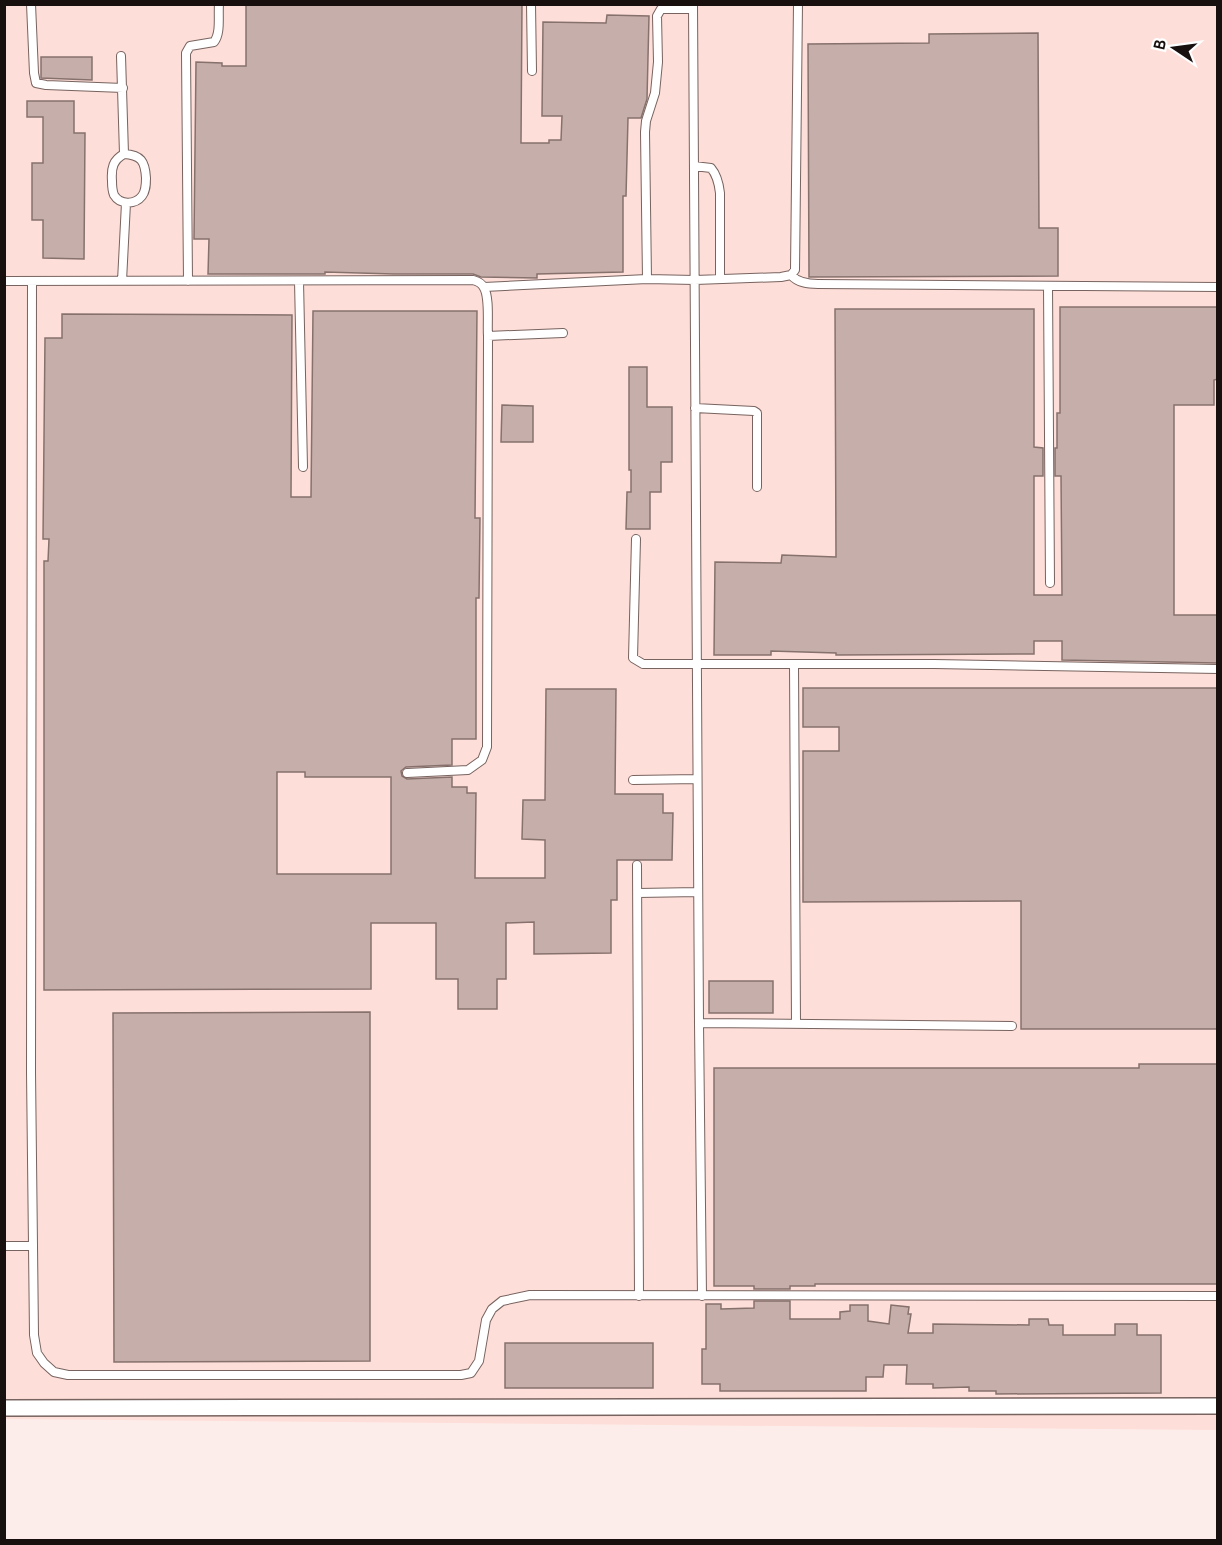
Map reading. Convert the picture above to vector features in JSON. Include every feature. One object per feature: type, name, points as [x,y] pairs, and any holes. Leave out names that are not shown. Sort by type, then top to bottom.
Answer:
[{"type":"street","points":[[4,1408],[1218,1406]]},
{"type":"lane","points":[[31,4],[34,80],[36,83],[123,88]]},
{"type":"lane","points":[[188,281],[186,53],[190,46],[216,40],[219,4]]},
{"type":"lane","points":[[531,4],[532,71]]},
{"type":"lane","points":[[484,287],[647,279],[781,278],[791,275],[795,270],[798,4]]},
{"type":"lane","points":[[647,279],[645,132],[655,93],[658,62],[657,16],[661,9],[693,7],[702,1296]]},
{"type":"lane","points":[[121,56],[124,153]]},
{"type":"lane","points":[[124,153],[135,154],[143,161],[146,169],[146,186],[143,195],[136,201],[126,203],[116,198],[112,191],[111,178],[115,160],[124,153]]},
{"type":"lane","points":[[694,166],[711,168],[716,173],[720,193],[720,279]]},
{"type":"lane","points":[[122,281],[126,203]]},
{"type":"lane","points":[[791,275],[799,282],[818,284],[1218,287]]},
{"type":"lane","points":[[299,280],[303,467]]},
{"type":"lane","points":[[4,281],[473,280],[484,287],[487,296],[488,336],[487,747],[482,760],[468,770],[407,773]]},
{"type":"lane","points":[[32,281],[30,1072],[34,1335],[37,1353],[54,1372],[68,1375],[461,1375],[471,1372],[479,1361],[486,1320],[492,1309],[502,1302],[531,1295],[1218,1296]]},
{"type":"lane","points":[[1048,286],[1050,583]]},
{"type":"lane","points":[[488,336],[564,333]]},
{"type":"lane","points":[[695,408],[757,413],[758,487]]},
{"type":"lane","points":[[636,539],[633,658],[643,664],[934,664],[1218,669]]},
{"type":"lane","points":[[794,664],[796,1024]]},
{"type":"lane","points":[[633,780],[697,779]]},
{"type":"lane","points":[[637,865],[639,1296]]},
{"type":"lane","points":[[638,893],[698,892]]},
{"type":"lane","points":[[699,1023],[1012,1026]]},
{"type":"lane","points":[[4,1246],[33,1246]]},
{"type":"shaded area","points":[[5,5],[1217,5],[1217,1430],[5,1419]]},
{"type":"building","points":[[246,4],[522,4],[521,143],[549,143],[549,140],[561,140],[562,116],[542,116],[543,22],[606,23],[607,15],[649,16],[647,99],[641,118],[628,118],[626,196],[623,196],[623,272],[537,274],[537,278],[481,277],[473,274],[325,272],[325,274],[208,274],[209,239],[194,239],[196,62],[222,63],[222,66],[246,66]]},
{"type":"building","points":[[1038,33],[1039,228],[1058,228],[1058,276],[809,277],[808,44],[929,43],[929,34]]},
{"type":"building","points":[[41,57],[92,57],[92,80],[41,78]]},
{"type":"building","points":[[27,101],[74,101],[74,133],[85,133],[84,259],[43,258],[43,220],[32,220],[32,163],[43,163],[43,117],[27,117]]},
{"type":"building","points":[[1060,307],[1218,307],[1218,379],[1214,380],[1214,405],[1174,405],[1174,615],[1218,615],[1218,663],[1062,660],[1062,641],[1034,641],[1034,654],[836,655],[836,653],[771,651],[771,655],[714,655],[715,562],[781,563],[782,555],[836,557],[835,309],[1034,309],[1034,447],[1043,448],[1043,476],[1034,476],[1034,595],[1062,595],[1061,476],[1055,476],[1057,413],[1060,413]]},
{"type":"building","points":[[313,311],[477,311],[475,518],[480,518],[479,598],[476,598],[476,739],[452,739],[452,765],[406,767],[401,771],[402,776],[407,779],[452,777],[452,787],[467,787],[467,793],[476,793],[475,878],[545,878],[545,840],[522,839],[523,800],[545,800],[546,689],[616,689],[615,794],[663,794],[663,813],[673,813],[672,860],[617,860],[617,900],[611,900],[611,953],[534,954],[534,922],[506,923],[506,979],[497,979],[497,1009],[458,1009],[458,979],[436,979],[436,923],[371,923],[371,989],[44,990],[44,561],[48,561],[49,539],[43,539],[45,338],[62,338],[62,314],[292,315],[291,497],[311,497]],"holes":[[[277,772],[305,772],[305,777],[391,777],[391,874],[277,874]]]},
{"type":"building","points":[[629,367],[647,367],[647,407],[672,407],[672,462],[661,462],[661,492],[650,492],[650,529],[626,529],[627,492],[631,492]]},
{"type":"building","points":[[502,405],[533,406],[533,442],[501,442]]},
{"type":"building","points":[[803,688],[1218,688],[1218,1029],[1021,1029],[1021,901],[803,902],[803,751],[839,751],[839,727],[803,727]]},
{"type":"building","points":[[709,981],[773,981],[773,1013],[709,1013]]},
{"type":"building","points":[[370,1012],[370,1361],[114,1362],[113,1013]]},
{"type":"building","points":[[1139,1064],[1218,1064],[1218,1284],[815,1284],[815,1286],[790,1286],[790,1289],[714,1286],[714,1068],[1139,1068]]},
{"type":"building","points":[[754,1301],[790,1301],[790,1319],[840,1319],[840,1312],[850,1311],[850,1305],[868,1305],[868,1321],[889,1324],[891,1305],[909,1307],[908,1314],[911,1314],[908,1333],[933,1333],[933,1324],[1029,1325],[1029,1319],[1048,1319],[1049,1325],[1063,1325],[1063,1335],[1115,1335],[1115,1324],[1137,1324],[1137,1335],[1161,1335],[1161,1393],[996,1394],[996,1391],[969,1391],[969,1387],[933,1388],[933,1384],[906,1384],[907,1365],[884,1365],[883,1377],[866,1377],[866,1391],[720,1391],[720,1384],[702,1384],[702,1349],[706,1349],[706,1304],[721,1304],[721,1309],[754,1308]]},
{"type":"building","points":[[505,1343],[653,1343],[653,1388],[505,1388]]}]
